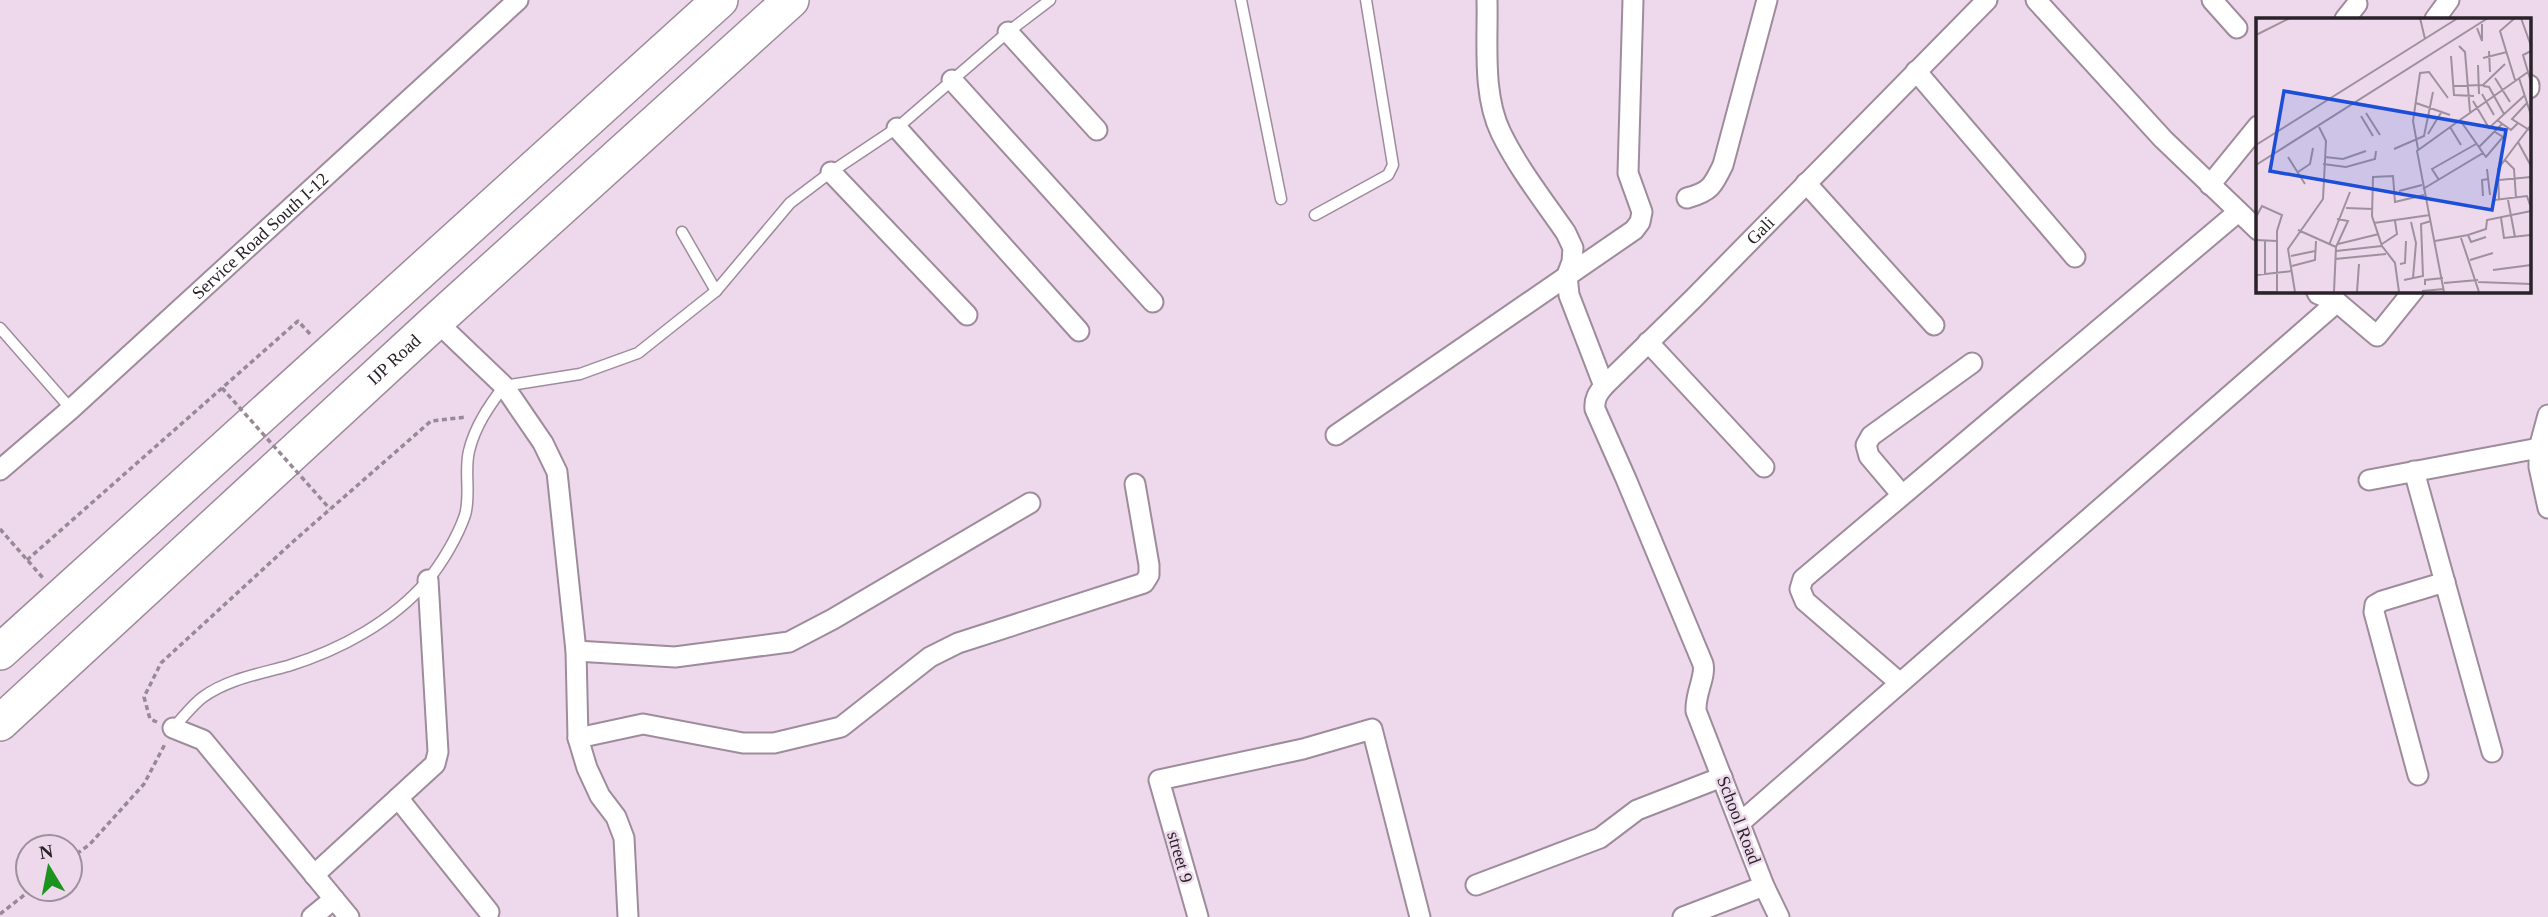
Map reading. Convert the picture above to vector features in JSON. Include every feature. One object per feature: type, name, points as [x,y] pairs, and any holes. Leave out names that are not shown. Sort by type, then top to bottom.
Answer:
[{"type":"highway","points":[[0,652],[720,0]]},
{"type":"highway","name":"IJP Road","points":[[0,723],[436,321],[791,0]]},
{"type":"highway","points":[[53,604],[78,651]]},
{"type":"street","name":"Service Road South I-12","points":[[0,470],[71,409],[518,0]]},
{"type":"street","points":[[1487,0],[1489,81],[1493,109],[1501,132],[1573,248],[1567,275],[1569,295],[1604,386]]},
{"type":"street","points":[[1336,435],[1634,230],[1640,222],[1642,212],[1628,173],[1633,0]]},
{"type":"street","points":[[1687,198],[1705,193],[1714,183],[1723,165],[1767,0]]},
{"type":"street","name":"Gali","points":[[1604,386],[1987,0]]},
{"type":"street","points":[[2036,0],[2163,139],[2256,228]]},
{"type":"street","points":[[2212,0],[2238,29]]},
{"type":"street","points":[[2436,18],[2449,0]]},
{"type":"street","points":[[1008,32],[1097,130]]},
{"type":"street","points":[[1916,71],[2075,257]]},
{"type":"street","points":[[952,80],[1153,302]]},
{"type":"street","points":[[897,128],[1079,331]]},
{"type":"street","points":[[2210,184],[2256,128]]},
{"type":"street","points":[[831,172],[967,315]]},
{"type":"street","points":[[1806,183],[1934,325]]},
{"type":"street","points":[[1900,684],[1805,601],[1800,589],[1803,579],[2238,212]]},
{"type":"street","points":[[2317,292],[2337,302],[2377,336],[2412,292]]},
{"type":"street","points":[[1741,822],[2337,302]]},
{"type":"street","points":[[436,321],[504,386],[543,443],[556,472],[576,650],[578,738],[586,768],[600,796],[616,817],[624,838],[628,917]]},
{"type":"street","points":[[1648,342],[1765,467]]},
{"type":"street","points":[[1902,495],[1869,456],[1866,445],[1871,436],[1972,363]]},
{"type":"street","name":"School Road","points":[[1604,386],[1597,395],[1595,409],[1703,664],[1705,671],[1695,698],[1701,723],[1779,917]]},
{"type":"street","points":[[2548,415],[2539,448],[2539,467],[2548,508]]},
{"type":"street","points":[[2369,480],[2539,448]]},
{"type":"street","points":[[2414,471],[2493,752]]},
{"type":"street","points":[[578,738],[643,724],[743,743],[774,743],[841,727],[930,657],[958,643],[1144,583],[1149,575],[1149,565],[1135,484]]},
{"type":"street","points":[[576,650],[675,657],[789,642],[1030,503]]},
{"type":"street","points":[[314,875],[435,764],[438,752],[428,580]]},
{"type":"street","points":[[2418,775],[2374,612],[2375,605],[2382,601],[2445,582]]},
{"type":"street","points":[[173,728],[203,740],[349,917]]},
{"type":"street","name":"street 9","points":[[1198,917],[1159,780],[1303,749],[1372,729],[1420,917]]},
{"type":"street","points":[[1476,885],[1600,838],[1637,810],[1722,777]]},
{"type":"street","points":[[398,798],[489,912]]},
{"type":"street","points":[[1683,917],[1765,886]]},
{"type":"street","points":[[313,917],[334,899]]},
{"type":"lane","points":[[173,728],[200,699],[220,686],[291,665],[360,636],[396,611],[428,580],[465,514],[469,452],[483,415],[504,386],[580,374],[638,353],[716,290],[790,203],[897,128],[1008,32],[1050,0]]},
{"type":"lane","points":[[1241,0],[1281,199]]},
{"type":"lane","points":[[1315,215],[1388,175],[1393,165],[1366,0]]},
{"type":"lane","points":[[682,232],[716,290]]},
{"type":"lane","points":[[0,328],[71,409]]},
{"type":"path","points":[[27,560],[298,321]]},
{"type":"path","points":[[222,388],[330,509]]},
{"type":"path","points":[[84,848],[144,784],[173,728],[150,719],[146,710],[144,697],[161,663],[431,421],[483,415]]},
{"type":"path","points":[[0,530],[27,560],[53,604]]},
{"type":"path","points":[[0,914],[14,903]]}]
